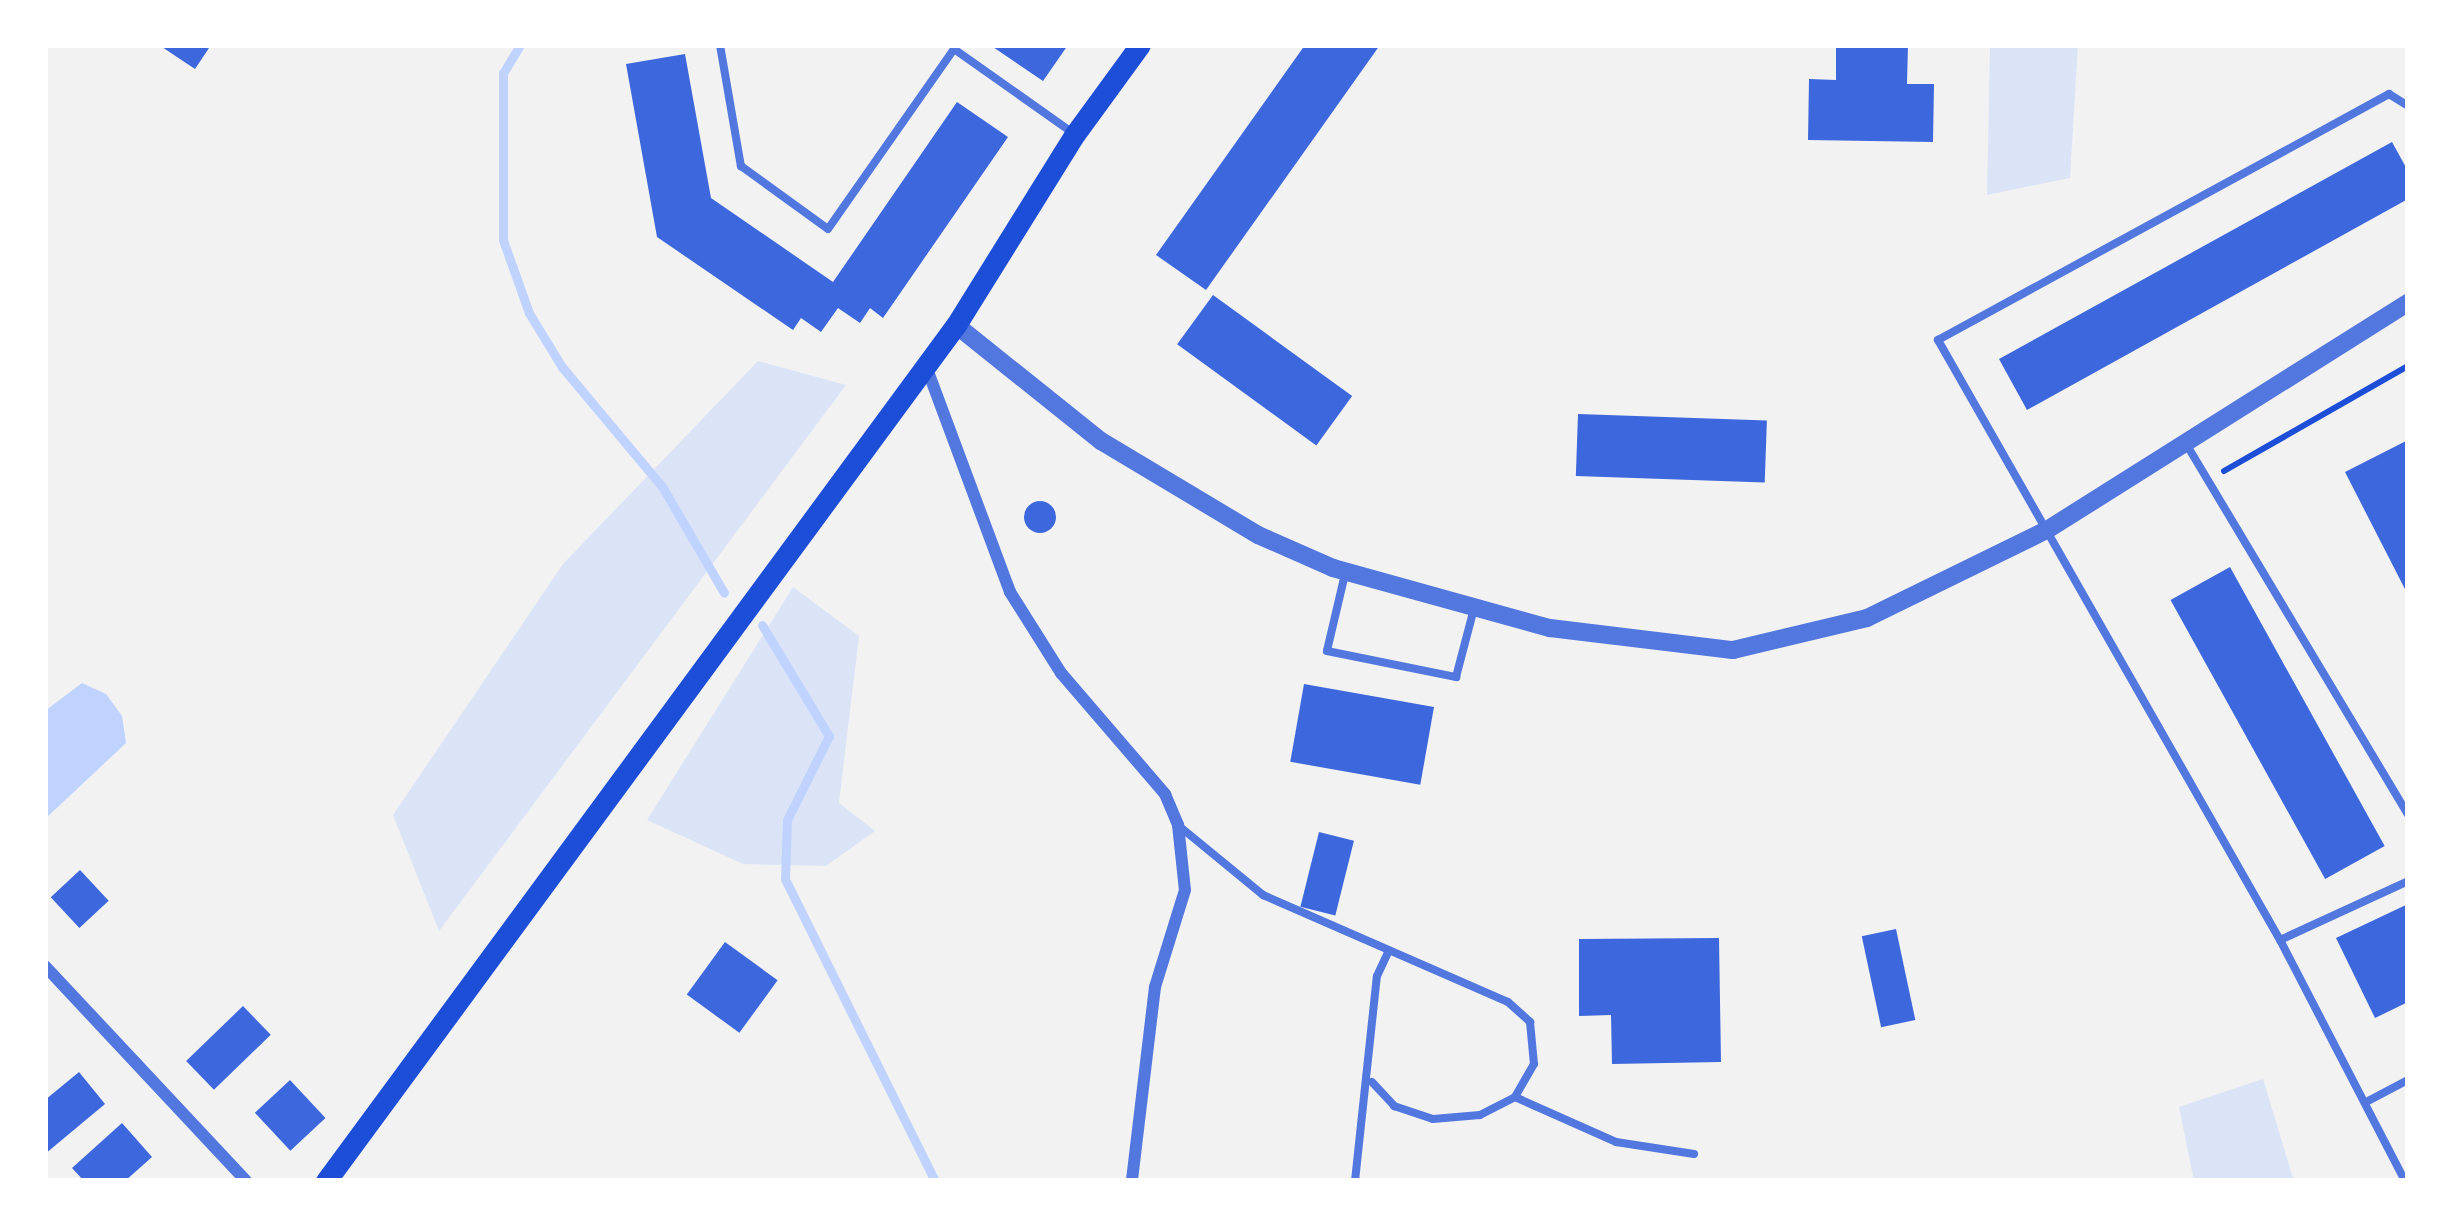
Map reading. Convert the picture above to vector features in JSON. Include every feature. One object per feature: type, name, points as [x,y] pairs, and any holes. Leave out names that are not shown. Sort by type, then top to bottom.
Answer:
[{"type":"main road","points":[[326,1181],[956,325],[1075,134],[1140,45]]},
{"type":"street","points":[[956,325],[1029,387],[1160,478],[1258,535],[1346,573],[1473,612],[1679,648],[1781,644],[1867,618],[2047,530],[2188,447],[2408,303]]},
{"type":"street","points":[[926,365],[1010,592],[1061,673],[1165,794],[1178,825],[1185,890],[1155,987],[1132,1181]]},
{"type":"street","points":[[45,966],[246,1181]]},
{"type":"lane","points":[[720,45],[741,166],[828,229],[954,49],[1075,134]]},
{"type":"lane","points":[[2405,1181],[2368,1101],[2280,940],[1938,340],[2390,94],[2408,106]]},
{"type":"lane","points":[[2188,447],[2408,814]]},
{"type":"lane","points":[[1346,573],[1327,651],[1456,677],[1473,612]]},
{"type":"lane","points":[[1178,825],[1263,895],[1508,1002],[1530,1022],[1534,1064],[1515,1097],[1480,1115],[1433,1119],[1394,1106],[1370,1081]]},
{"type":"lane","points":[[2280,940],[2408,881]]},
{"type":"lane","points":[[1355,1181],[1370,1081],[1377,976],[1388,952]]},
{"type":"lane","points":[[2368,1101],[2408,1080]]},
{"type":"lane","points":[[1515,1097],[1616,1142],[1694,1154]]},
{"type":"path","points":[[2208,481],[2408,366]]},
{"type":"shaded area","points":[[1990,45],[2078,45],[2070,178],[1987,195]]},
{"type":"shaded area","points":[[758,361],[846,385],[439,931],[393,815],[563,564]]},
{"type":"shaded area","points":[[793,587],[859,636],[839,803],[875,831],[826,866],[743,864],[647,820]]},
{"type":"shaded area","points":[[2263,1079],[2294,1181],[2194,1181],[2179,1107]]},
{"type":"water","points":[[82,683],[106,694],[122,716],[126,743],[45,819],[45,711]]},
{"type":"building","points":[[159,45],[211,45],[195,69]]},
{"type":"building","points":[[990,45],[1068,45],[1043,81]]},
{"type":"building","points":[[1305,45],[1380,45],[1206,290],[1156,255]]},
{"type":"building","points":[[1836,45],[1908,45],[1907,84],[1934,84],[1933,142],[1808,140],[1809,79],[1836,80]]},
{"type":"building","points":[[685,54],[711,198],[833,282],[957,102],[1008,137],[883,318],[870,308],[860,323],[838,308],[821,332],[801,318],[793,330],[657,237],[626,64]]},
{"type":"building","points":[[2392,142],[2408,171],[2408,199],[2027,410],[1999,359]]},
{"type":"building","points":[[1213,295],[1352,396],[1316,445],[1177,344]]},
{"type":"building","points":[[1578,414],[1767,421],[1765,483],[1576,476]]},
{"type":"building","points":[[2408,440],[2408,595],[2345,472]]},
{"type":"building","points":[[1040,501],[1051,506],[1056,517],[1051,528],[1040,533],[1029,528],[1024,517],[1029,506]]},
{"type":"building","points":[[2230,567],[2385,846],[2325,879],[2171,600]]},
{"type":"building","points":[[1304,684],[1434,707],[1420,785],[1290,762]]},
{"type":"building","points":[[1319,832],[1354,841],[1335,915],[1300,907]]},
{"type":"building","points":[[80,870],[109,901],[79,928],[51,897]]},
{"type":"building","points":[[2408,904],[2408,1002],[2375,1018],[2336,938]]},
{"type":"building","points":[[1896,929],[1915,1020],[1881,1027],[1862,936]]},
{"type":"building","points":[[1719,938],[1721,1062],[1612,1064],[1611,1015],[1579,1016],[1579,939]]},
{"type":"building","points":[[725,942],[778,980],[739,1033],[687,995]]},
{"type":"building","points":[[243,1006],[271,1035],[214,1090],[186,1061]]},
{"type":"building","points":[[79,1072],[105,1104],[45,1154],[45,1100]]},
{"type":"building","points":[[290,1080],[325,1118],[290,1151],[255,1113]]},
{"type":"building","points":[[122,1123],[152,1157],[125,1181],[84,1181],[72,1168]]},
{"type":"waterway","points":[[520,45],[503,73],[503,240],[529,313],[562,367],[663,488],[724,593]]},
{"type":"waterway","points":[[762,625],[829,736],[787,820],[785,879],[935,1181]]}]
